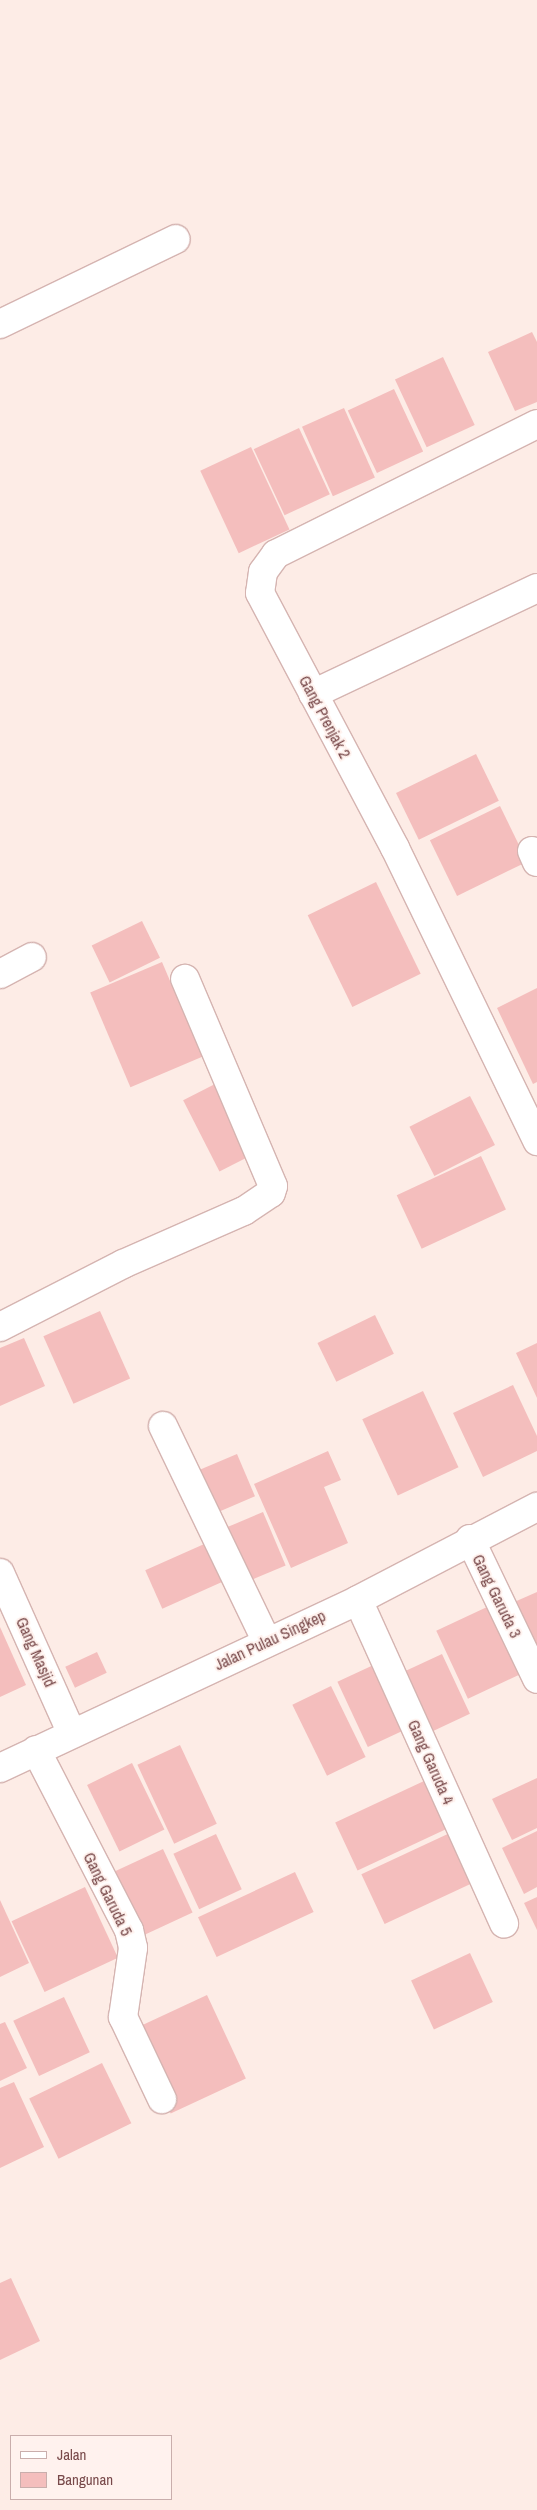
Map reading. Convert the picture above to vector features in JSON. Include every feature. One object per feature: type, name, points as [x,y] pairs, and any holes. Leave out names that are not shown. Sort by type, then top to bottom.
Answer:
[{"type":"street","points":[[0,324],[176,239]]},
{"type":"street","name":"Gang Prenjak 2","points":[[537,424],[276,554],[267,563],[260,593],[395,848],[537,1141]]},
{"type":"street","points":[[313,694],[537,588]]},
{"type":"street","points":[[0,974],[32,957]]},
{"type":"street","points":[[0,1326],[123,1264],[244,1211],[271,1192],[273,1186],[185,979]]},
{"type":"street","points":[[163,1426],[267,1642]]},
{"type":"street","name":"Jalan Pulau Singkep","points":[[0,1768],[71,1732],[358,1600],[470,1539],[537,1507]]},
{"type":"street","name":"Gang Garuda 3","points":[[470,1539],[537,1679]]},
{"type":"street","name":"Gang Masjid","points":[[0,1573],[71,1732]]},
{"type":"street","name":"Gang Garuda 4","points":[[358,1600],[504,1924]]},
{"type":"street","name":"Gang Garuda 5","points":[[36,1750],[129,1930],[133,1948],[123,2017],[162,2099]]},
{"type":"building","points":[[532,332],[537,342],[537,402],[515,411],[488,352]]},
{"type":"building","points":[[443,357],[475,425],[427,447],[395,379]]},
{"type":"building","points":[[394,389],[423,452],[377,473],[348,411]]},
{"type":"building","points":[[344,408],[375,477],[333,496],[302,427]]},
{"type":"building","points":[[299,428],[330,494],[285,515],[254,449]]},
{"type":"building","points":[[251,447],[289,529],[239,553],[200,471]]},
{"type":"building","points":[[476,754],[499,801],[419,840],[396,793]]},
{"type":"building","points":[[500,806],[527,862],[457,896],[430,840]]},
{"type":"building","points":[[376,882],[421,974],[352,1007],[308,915]]},
{"type":"building","points":[[142,921],[160,958],[110,982],[92,946]]},
{"type":"building","points":[[162,962],[202,1057],[130,1087],[90,992]]},
{"type":"building","points":[[537,988],[537,1082],[533,1084],[497,1008]]},
{"type":"building","points":[[217,1083],[253,1154],[219,1172],[183,1100]]},
{"type":"building","points":[[470,1096],[495,1145],[434,1176],[409,1127]]},
{"type":"building","points":[[481,1156],[506,1209],[422,1249],[397,1195]]},
{"type":"building","points":[[100,1311],[130,1379],[73,1404],[43,1336]]},
{"type":"building","points":[[375,1315],[394,1354],[336,1382],[317,1343]]},
{"type":"building","points":[[24,1338],[45,1386],[0,1406],[0,1348]]},
{"type":"building","points":[[537,1343],[537,1398],[516,1353]]},
{"type":"building","points":[[513,1385],[537,1436],[537,1451],[483,1477],[453,1413]]},
{"type":"building","points":[[423,1391],[458,1467],[398,1495],[362,1419]]},
{"type":"building","points":[[328,1451],[341,1480],[324,1487],[348,1543],[291,1568],[254,1484]]},
{"type":"building","points":[[237,1454],[255,1496],[215,1513],[197,1471]]},
{"type":"building","points":[[263,1512],[286,1565],[251,1580],[228,1527]]},
{"type":"building","points":[[211,1541],[228,1579],[162,1609],[145,1570]]},
{"type":"building","points":[[537,1592],[537,1656],[512,1603]]},
{"type":"building","points":[[487,1607],[519,1675],[468,1699],[436,1631]]},
{"type":"building","points":[[0,1627],[26,1685],[0,1697]]},
{"type":"building","points":[[97,1652],[107,1673],[75,1688],[65,1667]]},
{"type":"building","points":[[442,1654],[470,1714],[430,1732],[402,1673]]},
{"type":"building","points":[[380,1662],[410,1727],[368,1747],[337,1682]]},
{"type":"building","points":[[331,1686],[366,1757],[327,1776],[292,1705]]},
{"type":"building","points":[[180,1745],[217,1824],[174,1844],[137,1765]]},
{"type":"building","points":[[132,1763],[164,1830],[119,1851],[87,1785]]},
{"type":"building","points":[[537,1778],[537,1828],[512,1840],[492,1799]]},
{"type":"building","points":[[424,1781],[446,1829],[358,1870],[335,1822]]},
{"type":"building","points":[[537,1831],[537,1887],[524,1894],[502,1848]]},
{"type":"building","points":[[452,1832],[475,1882],[385,1924],[361,1874]]},
{"type":"building","points":[[216,1834],[242,1889],[199,1909],[173,1854]]},
{"type":"building","points":[[163,1849],[193,1912],[138,1938],[109,1874]]},
{"type":"building","points":[[295,1872],[314,1912],[217,1957],[198,1917]]},
{"type":"building","points":[[85,1887],[118,1958],[45,1992],[12,1921]]},
{"type":"building","points":[[537,1897],[537,1930],[524,1903]]},
{"type":"building","points":[[0,1900],[29,1963],[0,1977]]},
{"type":"building","points":[[470,1953],[493,2002],[434,2029],[411,1980]]},
{"type":"building","points":[[207,1995],[246,2078],[171,2113],[132,2030]]},
{"type":"building","points":[[64,1997],[90,2052],[39,2076],[13,2021]]},
{"type":"building","points":[[5,2022],[27,2068],[0,2081],[0,2024]]},
{"type":"building","points":[[102,2063],[131,2123],[59,2159],[29,2099]]},
{"type":"building","points":[[14,2082],[44,2147],[0,2168],[0,2088]]},
{"type":"building","points":[[11,2278],[40,2341],[0,2360],[0,2283]]}]
